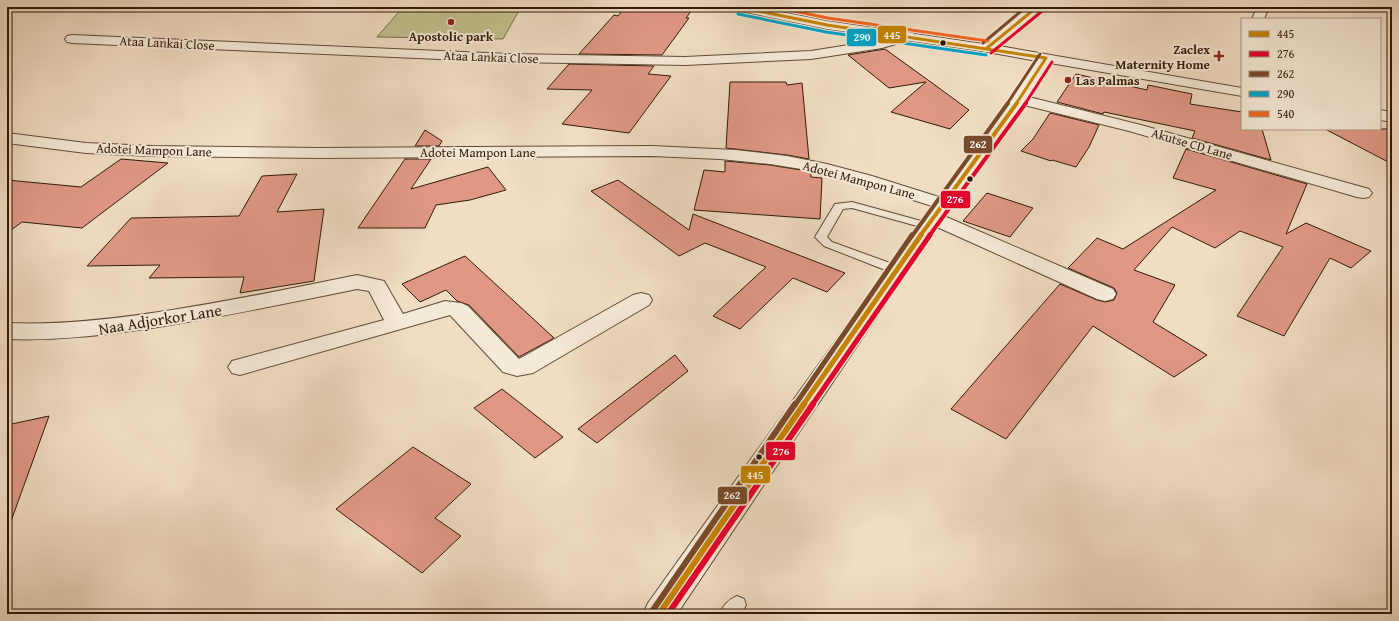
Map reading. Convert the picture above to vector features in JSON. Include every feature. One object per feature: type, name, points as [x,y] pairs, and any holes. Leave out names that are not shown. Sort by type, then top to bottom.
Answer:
[{"type":"street","points":[[739,7],[827,25],[987,48],[1241,92]]},
{"type":"street","points":[[1258,18],[1263,7]]},
{"type":"street","points":[[987,48],[1034,9]]},
{"type":"street","name":"Ataa Lankai Close","points":[[72,39],[192,43],[271,49],[503,58],[685,60],[811,56],[882,44],[908,36]]},
{"type":"street","points":[[659,614],[897,270],[1020,99],[1046,58]]},
{"type":"street","name":"Akutse CD Lane","points":[[1020,99],[1135,128],[1363,193]]},
{"type":"street","points":[[1381,115],[1392,117]]},
{"type":"street","name":"Adotei Mampon Lane","points":[[7,138],[86,148],[152,151],[319,153],[652,151],[706,153],[787,161],[832,170],[1105,294]]},
{"type":"street","name":"Naa Adjorkor Lane","points":[[7,330],[22,332],[78,331],[202,314],[357,282],[377,286],[397,324]]},
{"type":"street","points":[[240,367],[397,324],[445,308],[453,308],[460,311],[511,366],[517,368],[525,367],[641,300]]},
{"type":"lane","points":[[1015,7],[1034,9]]},
{"type":"lane","points":[[897,270],[828,244],[822,237],[839,206],[852,205],[935,216]]},
{"type":"shaded area","name":"Apostolic park","points":[[403,7],[521,7],[503,39],[377,37]]},
{"type":"building","points":[[625,7],[694,7],[686,18],[689,18],[662,55],[579,54],[614,15],[618,16]]},
{"type":"building","points":[[885,49],[969,110],[950,129],[891,112],[926,82],[889,88],[848,55]]},
{"type":"building","points":[[569,64],[654,66],[648,74],[671,76],[629,133],[562,124],[592,90],[547,89]]},
{"type":"building","points":[[1076,74],[1147,90],[1148,85],[1192,94],[1190,104],[1241,112],[1241,130],[1262,130],[1271,160],[1192,138],[1195,131],[1104,112],[1103,114],[1057,102]]},
{"type":"building","points":[[730,82],[786,82],[787,85],[802,83],[809,159],[726,148]]},
{"type":"building","points":[[1050,113],[1099,125],[1089,147],[1076,167],[1052,160],[1051,161],[1021,151],[1033,139]]},
{"type":"building","points":[[1392,129],[1392,164],[1327,130]]},
{"type":"building","points":[[425,130],[442,141],[439,146],[415,146]]},
{"type":"building","points":[[1186,149],[1307,184],[1286,234],[1306,223],[1371,251],[1351,268],[1330,258],[1284,336],[1237,316],[1283,247],[1240,231],[1215,248],[1172,227],[1134,270],[1175,285],[1153,322],[1207,355],[1174,377],[1093,326],[1006,439],[951,409],[1060,284],[1097,300],[1105,302],[1114,300],[1117,293],[1114,288],[1068,268],[1097,238],[1123,249],[1216,190],[1173,178]]},
{"type":"building","points":[[121,159],[168,163],[82,228],[22,222],[7,233],[7,180],[81,187]]},
{"type":"building","points":[[405,159],[431,159],[411,189],[488,167],[506,190],[470,200],[436,205],[425,228],[358,228]]},
{"type":"building","points":[[725,161],[770,165],[807,171],[811,172],[811,177],[822,178],[820,219],[694,210],[704,170],[725,172]]},
{"type":"building","points":[[297,174],[277,212],[324,209],[314,281],[240,293],[244,277],[149,278],[160,265],[87,266],[131,218],[239,216],[262,176]]},
{"type":"building","points":[[618,180],[689,230],[693,214],[845,273],[827,292],[793,278],[740,329],[713,316],[766,267],[705,243],[679,256],[591,191]]},
{"type":"building","points":[[987,193],[1033,208],[1010,237],[963,221]]},
{"type":"building","points":[[465,256],[554,338],[519,357],[469,305],[457,301],[446,290],[420,302],[402,284]]},
{"type":"building","points":[[675,355],[688,371],[597,443],[578,429]]},
{"type":"building","points":[[502,389],[563,437],[535,458],[474,408]]},
{"type":"building","points":[[49,416],[10,524],[7,523],[7,425]]},
{"type":"building","points":[[413,447],[471,484],[435,518],[461,536],[422,573],[336,509]]},
{"type":"transit line","name":"445","points":[[739,7],[827,25],[1046,58]]},
{"type":"transit line","name":"540","points":[[774,7],[828,18],[988,41]]},
{"type":"transit line","name":"262","points":[[983,43],[1026,7]]},
{"type":"transit line","name":"445","points":[[987,48],[1037,7]]},
{"type":"transit line","name":"276","points":[[991,53],[1041,12]]},
{"type":"transit line","name":"290","points":[[738,14],[826,32],[986,55]]},
{"type":"transit line","name":"262","points":[[653,610],[927,214],[1014,95],[1040,54]]},
{"type":"transit line","name":"445","points":[[659,614],[933,218],[1020,99],[1046,58]]},
{"type":"transit line","name":"276","points":[[668,614],[939,222],[1026,103],[1052,62]]},
{"type":"place","name":"Apostolic park","points":[[451,22]]},
{"type":"place","name":"Zaclex Maternity Home","points":[[1219,56]]},
{"type":"place","name":"Las Palmas","points":[[1068,80]]}]
